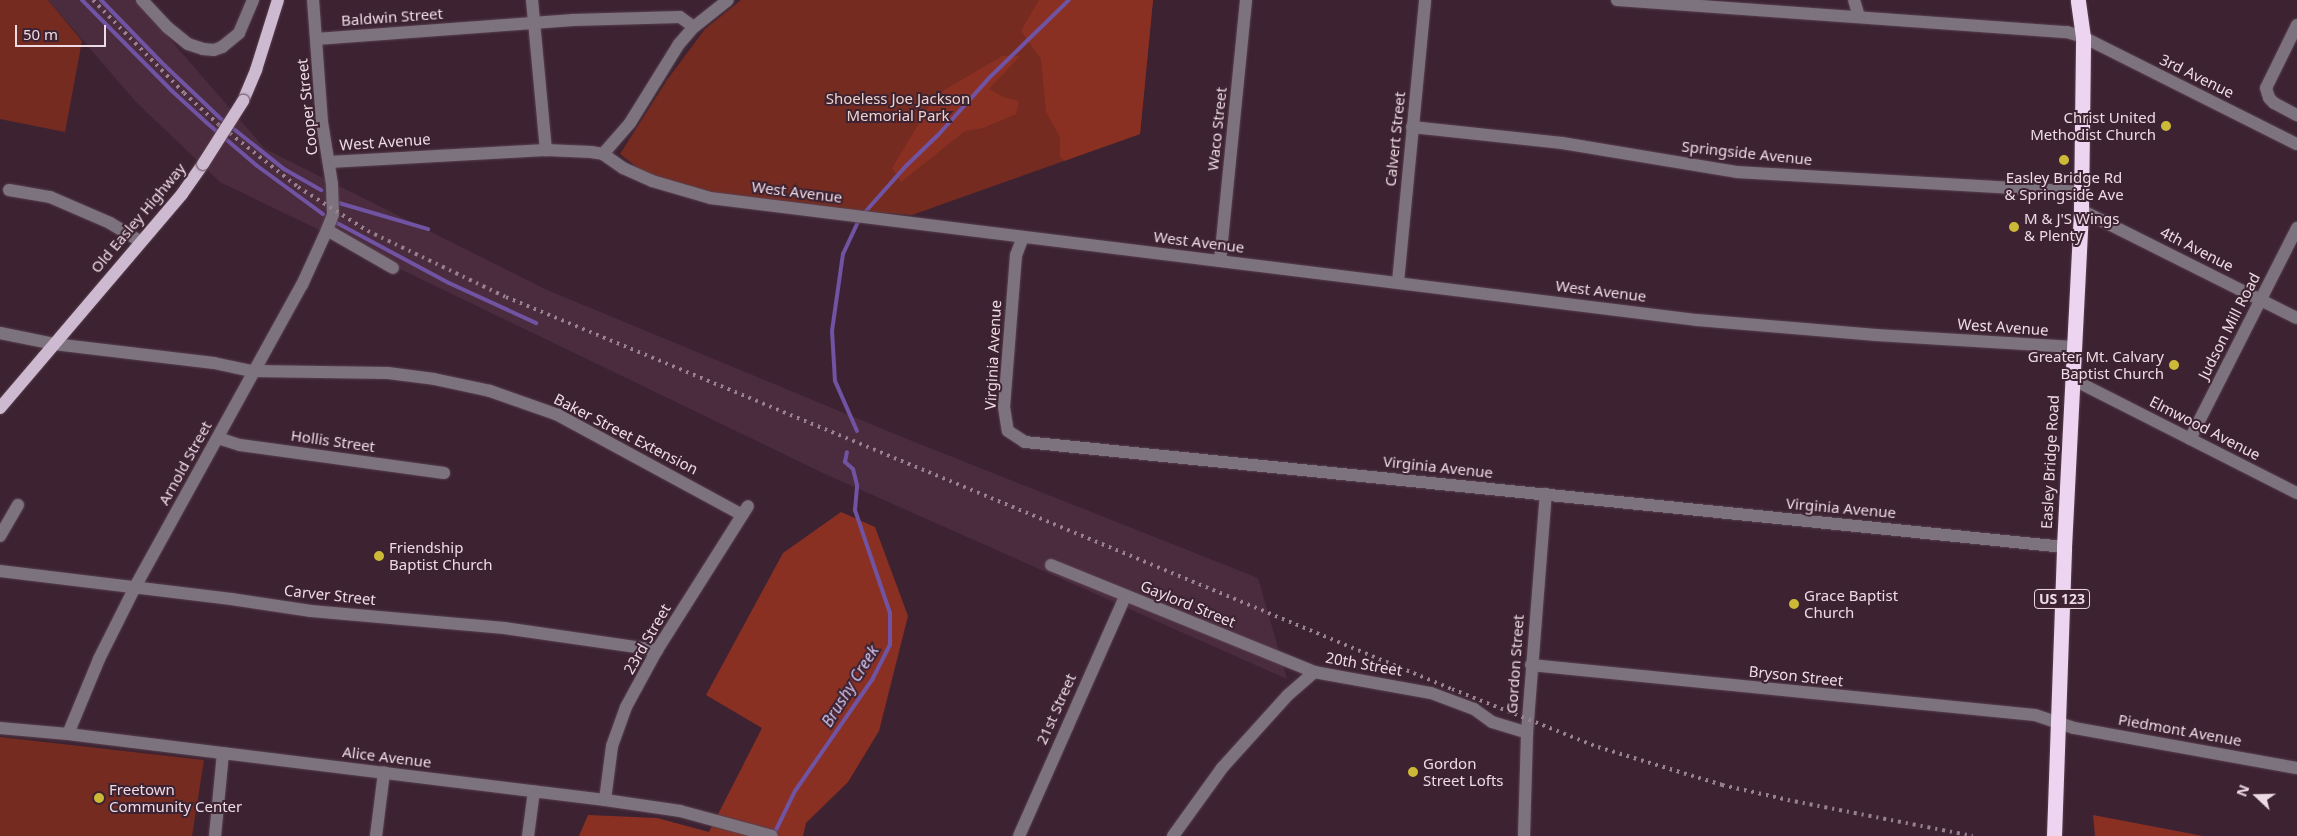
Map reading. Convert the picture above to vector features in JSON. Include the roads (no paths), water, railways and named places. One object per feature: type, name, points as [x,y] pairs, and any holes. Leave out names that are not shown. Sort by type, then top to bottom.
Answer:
[{"type":"highway","name":"Easley Bridge Road","points":[[2054,836],[2064,547],[2081,210],[2083,37],[2078,0]]},
{"type":"main road","name":"Old Easley Highway","points":[[0,408],[140,241],[182,194],[203,164],[243,101],[256,70],[278,0]]},
{"type":"street","points":[[142,0],[167,26],[188,44],[214,50],[222,47],[239,33],[253,0]]},
{"type":"street","name":"Cooper Street","points":[[313,0],[322,122],[329,162],[333,210]]},
{"type":"street","points":[[532,0],[546,150]]},
{"type":"street","points":[[603,154],[630,122],[679,44],[694,27],[728,0]]},
{"type":"street","name":"Waco Street","points":[[1220,261],[1246,0]]},
{"type":"street","name":"Calvert Street","points":[[1398,282],[1425,0]]},
{"type":"street","name":"3rd Avenue","points":[[1617,0],[2067,32],[2083,37],[2297,144]]},
{"type":"street","points":[[1854,0],[1859,16]]},
{"type":"street","name":"Baldwin Street","points":[[316,39],[535,23],[680,17],[694,27]]},
{"type":"street","points":[[2297,25],[2266,88],[2269,98],[2274,103],[2297,115]]},
{"type":"street","name":"Springside Avenue","points":[[1412,126],[1562,143],[1738,172],[2081,192]]},
{"type":"street","name":"West Avenue","points":[[329,162],[546,150],[603,154],[623,168],[652,181],[710,198],[1697,320],[2074,347]]},
{"type":"street","points":[[9,190],[50,197],[110,223],[140,241]]},
{"type":"street","name":"Arnold Street","points":[[68,734],[99,659],[135,587],[302,285],[327,230],[333,210]]},
{"type":"street","name":"4th Avenue","points":[[2081,210],[2297,318]]},
{"type":"street","name":"Judson Mill Road","points":[[2190,439],[2297,228]]},
{"type":"street","points":[[327,230],[393,268]]},
{"type":"street","name":"Virginia Avenue","points":[[1023,237],[1016,255],[1004,407],[1008,431],[1020,440],[2064,547]]},
{"type":"street","name":"Baker Street Extension","points":[[0,333],[54,344],[214,363],[253,371],[388,373],[434,379],[490,391],[558,415],[744,510]]},
{"type":"street","name":"Elmwood Avenue","points":[[2072,379],[2297,493]]},
{"type":"street","name":"Hollis Street","points":[[218,438],[240,445],[444,473]]},
{"type":"street","name":"Gordon Street","points":[[1524,836],[1527,733],[1546,494]]},
{"type":"street","points":[[0,536],[18,506]]},
{"type":"street","name":"23rd Street","points":[[605,800],[611,753],[618,726],[658,650],[744,510]]},
{"type":"street","name":"Gaylord Street","points":[[1051,565],[1125,597],[1314,672]]},
{"type":"street","name":"Carver Street","points":[[0,571],[311,611],[504,628],[658,650]]},
{"type":"street","name":"21st Street","points":[[1019,836],[1125,597]]},
{"type":"street","name":"Bryson Street","points":[[1532,665],[2035,715],[2057,721]]},
{"type":"street","name":"20th Street","points":[[1173,836],[1227,762],[1288,696],[1314,672],[1432,693],[1474,709],[1492,722],[1527,733]]},
{"type":"street","name":"Piedmont Avenue","points":[[2057,721],[2074,728],[2297,767]]},
{"type":"street","name":"Alice Avenue","points":[[0,728],[223,752],[680,810],[769,835]]},
{"type":"street","points":[[215,836],[223,752]]},
{"type":"street","points":[[376,836],[384,773]]},
{"type":"street","points":[[528,836],[534,791]]},
{"type":"waterway","points":[[82,0],[172,91],[207,123],[256,165],[323,214]]},
{"type":"waterway","points":[[101,0],[161,62],[220,118],[284,169],[321,190]]},
{"type":"waterway","name":"Brushy Creek","points":[[866,211],[990,77],[1069,0]]},
{"type":"waterway","points":[[339,203],[428,229]]},
{"type":"waterway","name":"Brushy Creek","points":[[857,431],[835,381],[832,331],[843,254],[859,220]]},
{"type":"waterway","points":[[337,223],[449,283],[536,323]]},
{"type":"waterway","name":"Brushy Creek","points":[[774,834],[795,791],[872,680],[890,645],[890,613],[855,510],[857,485],[853,469],[845,462],[847,452]]},
{"type":"railway","points":[[93,0],[184,93],[218,124],[298,187],[368,231],[506,297],[1452,689],[1598,747],[1722,785],[1788,800],[1973,836]]},
{"type":"place","name":"Christ United Methodist Church","points":[[2166,126]]},
{"type":"place","name":"Easley Bridge Rd & Springside Ave","points":[[2064,160]]},
{"type":"place","name":"M & J'S Wings & Plenty","points":[[2014,227]]},
{"type":"place","name":"Greater Mt. Calvary Baptist Church","points":[[2174,365]]},
{"type":"place","name":"Friendship Baptist Church","points":[[379,556]]},
{"type":"place","name":"Grace Baptist Church","points":[[1794,604]]},
{"type":"place","name":"Gordon Street Lofts","points":[[1413,772]]},
{"type":"place","name":"Freetown Community Center","points":[[99,798]]},
{"type":"park label","name":"Shoeless Joe Jackson Memorial Park","points":[[898,106]]}]
